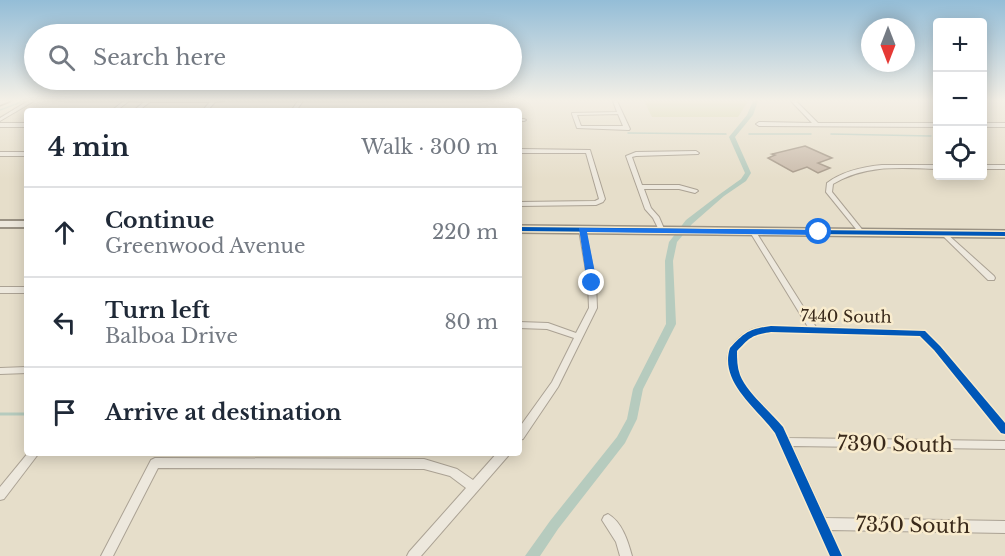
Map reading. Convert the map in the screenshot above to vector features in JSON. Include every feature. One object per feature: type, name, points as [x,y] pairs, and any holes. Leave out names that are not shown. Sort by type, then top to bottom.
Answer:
[{"type":"street","points":[[579,127],[627,127]]},
{"type":"street","points":[[522,151],[588,151],[601,195],[601,201],[522,204]]},
{"type":"street","points":[[665,231],[648,209],[630,158],[631,154],[696,153]]},
{"type":"street","points":[[0,154],[24,154]]},
{"type":"street","points":[[862,233],[829,192],[829,186],[833,180],[873,167],[933,167]]},
{"type":"street","points":[[987,167],[1005,167]]},
{"type":"street","points":[[640,187],[679,187],[695,190]]},
{"type":"street","points":[[0,224],[24,224]]},
{"type":"street","points":[[522,229],[1005,234]]},
{"type":"street","points":[[522,432],[555,384],[592,309],[594,296],[582,230]]},
{"type":"street","points":[[753,232],[813,329]]},
{"type":"street","points":[[944,234],[991,278]]},
{"type":"street","points":[[0,290],[24,290]]},
{"type":"street","points":[[522,325],[548,327],[579,337]]},
{"type":"street","name":"7440 South","points":[[836,556],[772,418],[739,385],[732,359],[733,350],[746,336],[757,331],[771,329],[922,333],[1005,430]]},
{"type":"street","points":[[0,370],[24,370]]},
{"type":"street","name":"7390 South","points":[[785,442],[1005,445]]},
{"type":"street","points":[[0,495],[32,456]]},
{"type":"street","points":[[413,556],[501,456]]},
{"type":"street","points":[[107,556],[155,463],[424,464],[453,472],[474,487]]},
{"type":"street","points":[[608,520],[621,539],[626,556]]},
{"type":"street","name":"7350 South","points":[[822,524],[1005,527]]},
{"type":"building","points":[[805,146],[832,158],[818,163],[830,168],[818,173],[807,167],[793,172],[768,158],[775,155],[772,154]]},
{"type":"waterway","points":[[532,556],[621,440],[632,419],[638,389],[671,324],[669,261],[673,242],[689,222],[744,180],[748,173],[732,137],[740,127]]},
{"type":"waterway","points":[[628,133],[726,134]]},
{"type":"waterway","points":[[749,134],[811,134]]},
{"type":"waterway","points":[[831,134],[931,136]]},
{"type":"waterway","points":[[0,414],[24,414]]},
{"type":"cycle path","points":[[522,229],[1005,234]]},
{"type":"cycle path","points":[[836,556],[779,430],[747,394],[735,374],[733,350],[746,336],[757,331],[771,329],[922,333],[1005,430]]},
{"type":"route","points":[[592,283],[582,230],[819,232]]}]
